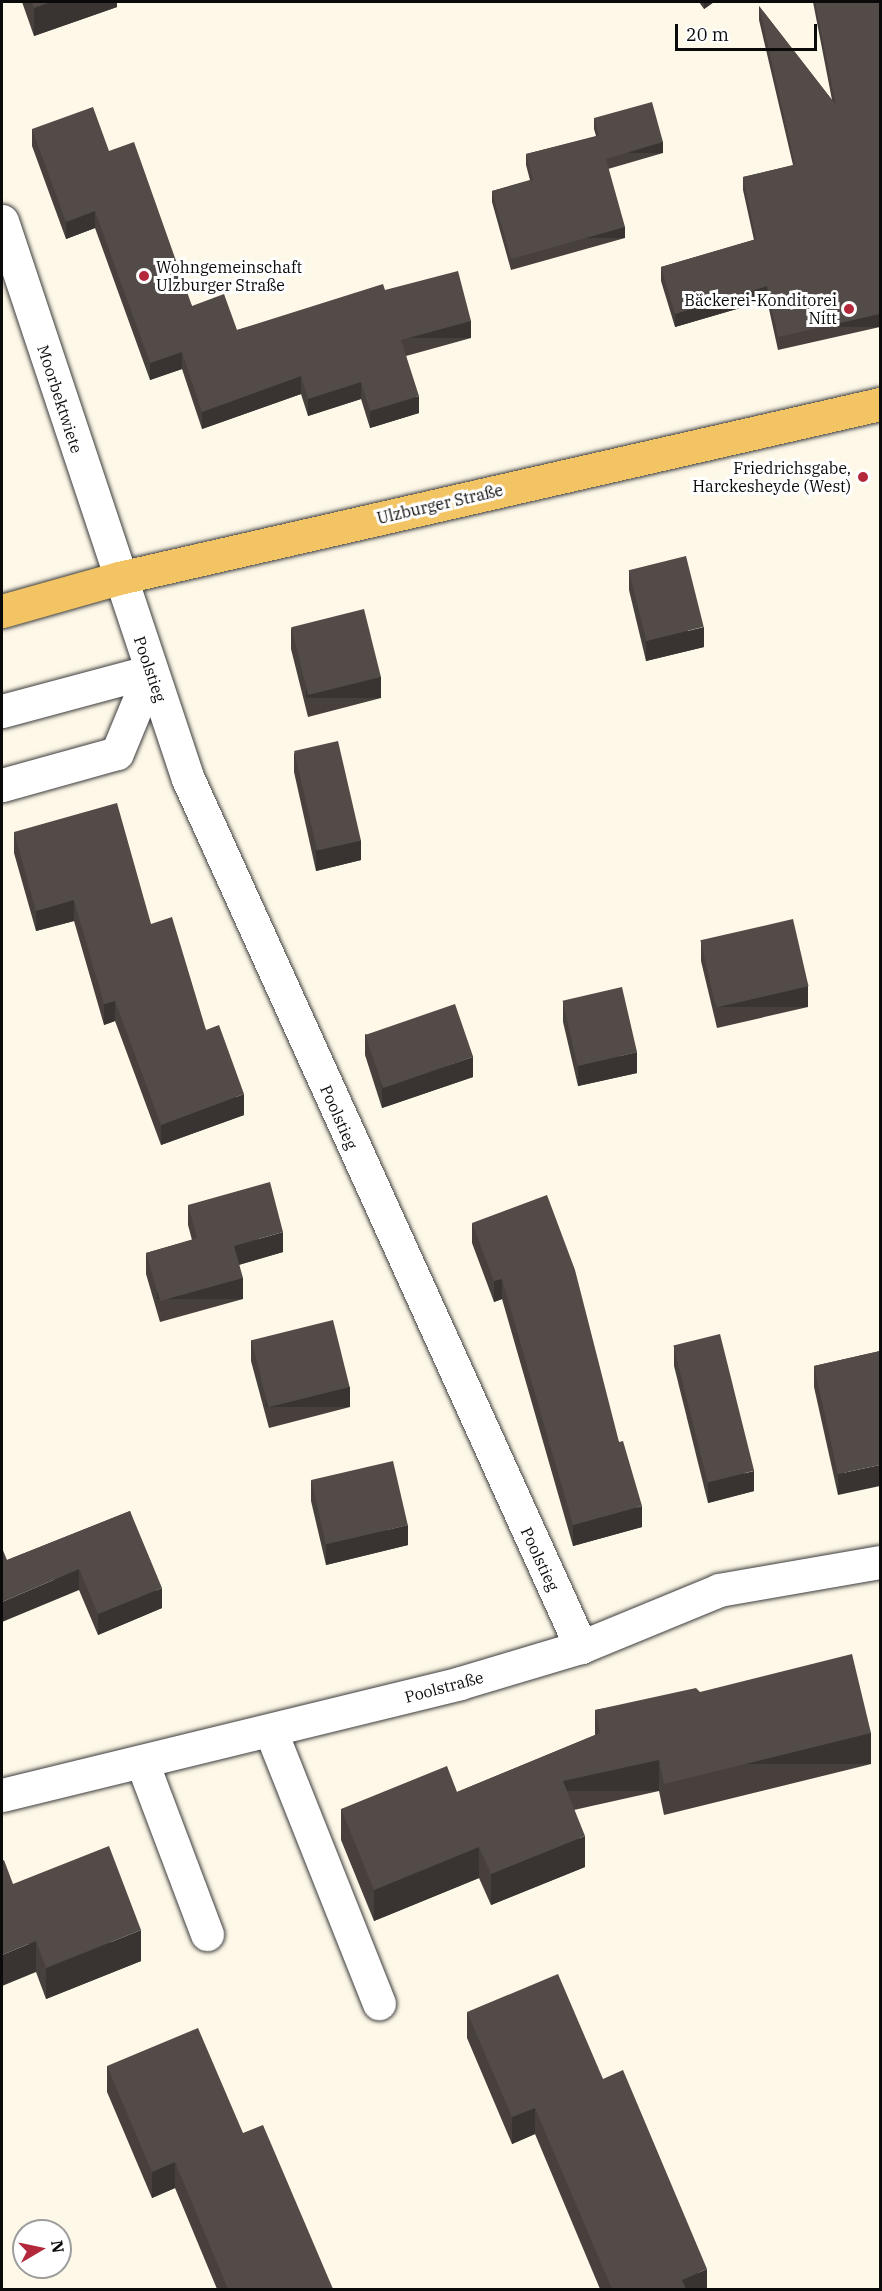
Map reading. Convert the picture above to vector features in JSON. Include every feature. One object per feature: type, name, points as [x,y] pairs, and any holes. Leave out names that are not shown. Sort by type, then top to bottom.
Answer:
[{"type":"main road","name":"Ulzburger Straße","points":[[2,611],[118,578],[880,404]]},
{"type":"street","name":"Moorbektwiete","points":[[2,221],[14,302],[118,578]]},
{"type":"street","name":"Poolstieg","points":[[118,578],[188,779],[262,947],[581,1647]]},
{"type":"street","points":[[2,711],[151,671]]},
{"type":"street","points":[[2,785],[117,753],[151,671]]},
{"type":"street","name":"Poolstraße","points":[[2,1795],[271,1731],[581,1647],[719,1590],[880,1562]]},
{"type":"street","points":[[271,1731],[379,2003]]},
{"type":"street","points":[[142,1762],[207,1934]]},
{"type":"building","points":[[31,2],[51,2],[34,8]]},
{"type":"building","points":[[815,2],[880,2],[880,314],[778,337],[767,286],[675,314],[661,267],[756,239],[743,177],[795,165],[759,6],[836,105]]},
{"type":"building","points":[[652,102],[663,142],[606,159],[625,227],[511,259],[492,191],[533,180],[526,154],[599,136],[594,118]]},
{"type":"building","points":[[93,107],[109,151],[134,142],[192,306],[224,294],[237,330],[383,284],[385,290],[458,271],[471,321],[401,340],[419,396],[370,411],[361,382],[308,399],[301,376],[202,412],[182,352],[150,363],[95,211],[66,222],[32,129]]},
{"type":"building","points":[[686,556],[704,627],[646,641],[629,570]]},
{"type":"building","points":[[364,609],[381,677],[308,695],[291,627]]},
{"type":"building","points":[[338,741],[361,840],[317,851],[294,751]]},
{"type":"building","points":[[117,803],[151,924],[172,917],[206,1030],[219,1025],[244,1094],[161,1125],[115,1001],[104,1004],[74,900],[36,911],[14,832]]},
{"type":"building","points":[[793,919],[809,986],[716,1008],[700,940]]},
{"type":"building","points":[[622,987],[637,1052],[578,1066],[563,1001]]},
{"type":"building","points":[[455,1004],[473,1057],[383,1088],[365,1035]]},
{"type":"building","points":[[270,1182],[283,1232],[234,1246],[243,1278],[160,1301],[146,1253],[197,1238],[188,1205]]},
{"type":"building","points":[[547,1195],[575,1270],[619,1442],[623,1441],[642,1506],[573,1525],[502,1279],[494,1281],[472,1223]]},
{"type":"building","points":[[333,1320],[350,1387],[268,1407],[251,1340]]},
{"type":"building","points":[[720,1334],[754,1471],[708,1482],[673,1346]]},
{"type":"building","points":[[880,1351],[880,1465],[838,1474],[814,1366]]},
{"type":"building","points":[[393,1461],[408,1525],[326,1544],[311,1480]]},
{"type":"building","points":[[130,1511],[162,1588],[98,1614],[79,1569],[2,1602],[2,1548],[7,1560]]},
{"type":"building","points":[[852,1654],[871,1733],[664,1784],[659,1760],[563,1781],[585,1836],[491,1874],[479,1847],[374,1890],[341,1809],[447,1766],[457,1792],[600,1733],[595,1710],[696,1688],[700,1692]]},
{"type":"building","points":[[109,1846],[141,1930],[46,1968],[36,1941],[2,1955],[2,1861],[4,1860],[13,1884]]},
{"type":"building","points":[[558,1974],[603,2079],[623,2070],[707,2269],[682,2280],[686,2289],[612,2289],[535,2108],[512,2117],[467,2012]]},
{"type":"building","points":[[198,2028],[243,2133],[263,2125],[333,2289],[228,2289],[175,2162],[152,2172],[107,2066]]},
{"type":"place","name":"Wohngemeinschaft Ulzburger Straße","points":[[144,276]]},
{"type":"place","name":"Bäckerei-Konditorei Nitt","points":[[849,309]]},
{"type":"place","name":"Friedrichsgabe, Harckesheyde (West)","points":[[863,477]]}]
